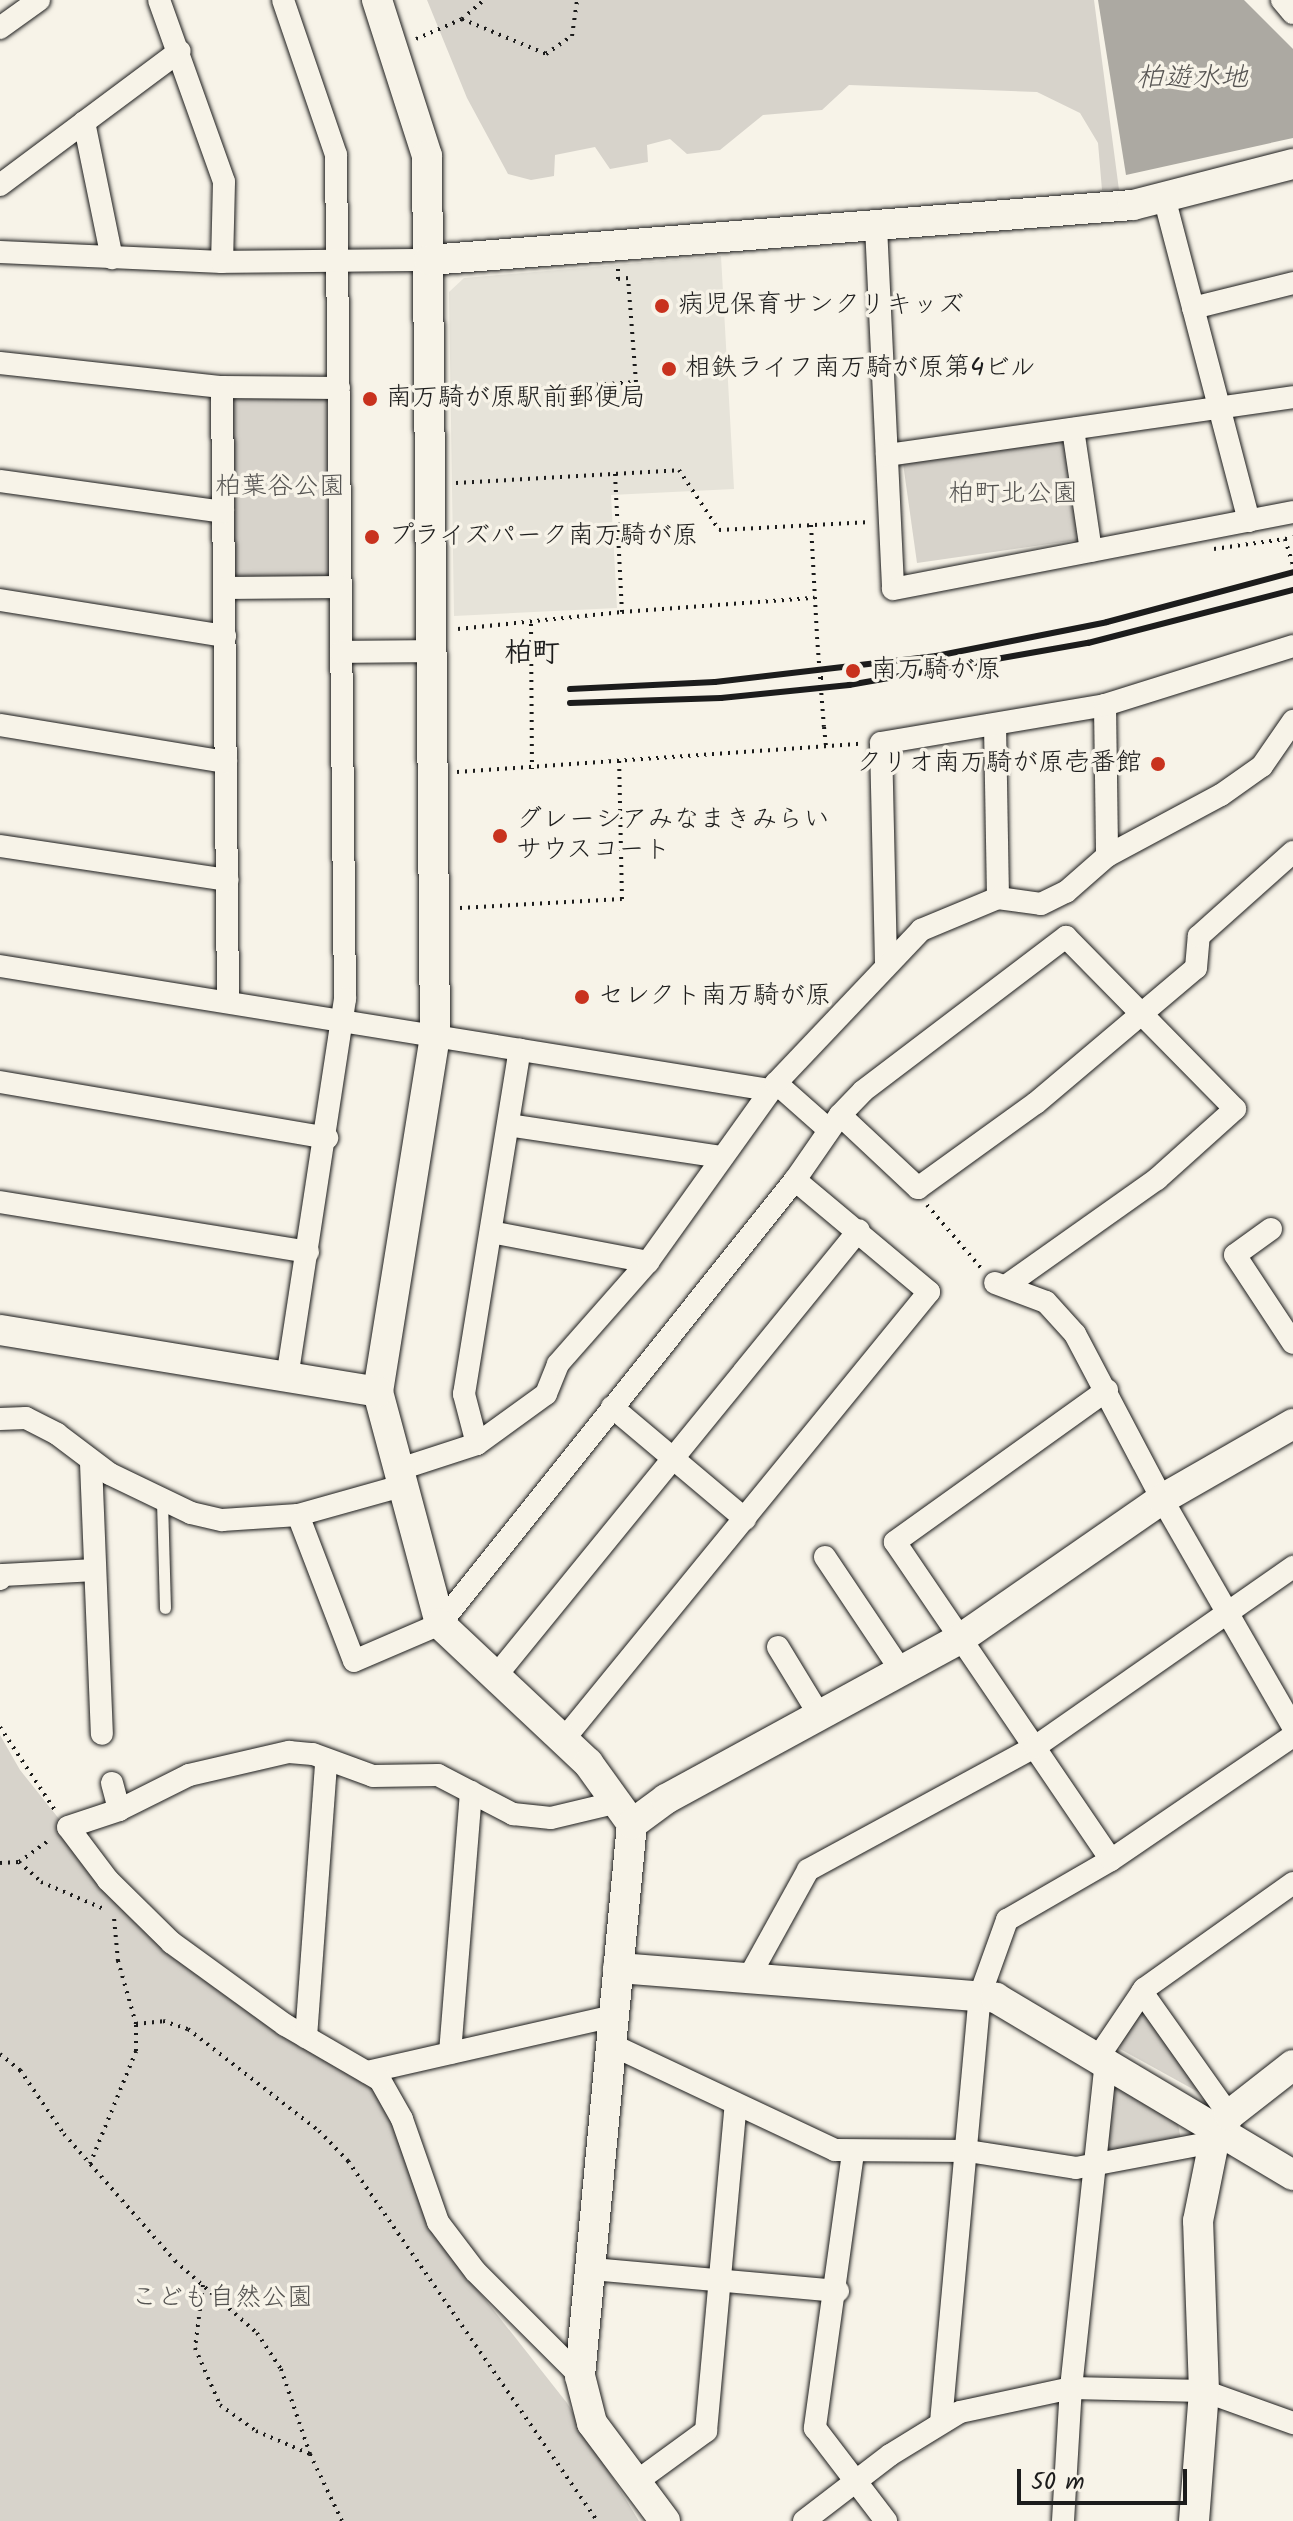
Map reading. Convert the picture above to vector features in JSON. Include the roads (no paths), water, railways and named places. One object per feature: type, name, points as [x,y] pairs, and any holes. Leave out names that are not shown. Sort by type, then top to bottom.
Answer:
[{"type":"street","points":[[0,28],[39,0]]},
{"type":"street","points":[[159,0],[180,51],[224,182],[222,262]]},
{"type":"street","points":[[283,0],[336,155],[345,1021],[287,1378]]},
{"type":"street","points":[[377,0],[424,138],[429,260],[435,1036],[378,1392],[440,1624],[564,1739],[625,1813],[618,1968],[580,2376],[592,2423],[665,2521]]},
{"type":"street","points":[[1282,0],[1293,13]]},
{"type":"street","points":[[0,185],[180,51]]},
{"type":"street","points":[[84,122],[112,258]]},
{"type":"street","points":[[0,252],[222,262],[429,260],[1133,205],[1293,164]]},
{"type":"street","points":[[1164,197],[1249,521]]},
{"type":"street","points":[[876,226],[893,589],[1293,512]]},
{"type":"street","points":[[1193,308],[1293,283]]},
{"type":"street","points":[[0,363],[222,387],[339,388]]},
{"type":"street","points":[[222,387],[228,1002]]},
{"type":"street","points":[[887,455],[1293,397]]},
{"type":"street","points":[[1073,429],[1091,551]]},
{"type":"street","points":[[0,481],[223,512]]},
{"type":"street","points":[[224,588],[341,587]]},
{"type":"street","points":[[0,600],[225,636]]},
{"type":"street","points":[[886,963],[881,743],[1105,705],[1293,646]]},
{"type":"street","points":[[341,652],[433,651]]},
{"type":"street","points":[[1105,705],[1107,856]]},
{"type":"street","points":[[0,1419],[26,1418],[57,1434],[91,1463],[162,1501],[222,1520],[298,1515],[399,1478],[477,1444],[546,1394],[558,1364],[648,1262],[773,1086],[886,963],[921,930],[998,898],[1041,904],[1066,892],[1107,856],[1221,795],[1262,766],[1293,721]]},
{"type":"street","points":[[0,725],[226,762]]},
{"type":"street","points":[[995,725],[998,898]]},
{"type":"street","points":[[0,846],[227,880]]},
{"type":"street","points":[[0,966],[520,1050],[773,1086],[834,1122],[919,1192],[1036,1103],[1196,968],[1199,936],[1293,852]]},
{"type":"street","points":[[298,1515],[354,1661],[440,1624],[795,1180],[834,1122],[863,1091],[1066,937],[1143,1011],[1235,1109],[1157,1179],[999,1283],[1046,1302],[1075,1334],[1162,1499],[1293,1727]]},
{"type":"street","points":[[477,1444],[464,1394],[520,1050]]},
{"type":"street","points":[[0,1082],[327,1138]]},
{"type":"street","points":[[508,1125],[721,1157]]},
{"type":"street","points":[[564,1739],[929,1292],[859,1230],[795,1180]]},
{"type":"street","points":[[0,1202],[308,1252]]},
{"type":"street","points":[[1271,1229],[1235,1255],[1293,1343]]},
{"type":"street","points":[[495,1677],[859,1230]]},
{"type":"street","points":[[491,1232],[648,1262]]},
{"type":"street","points":[[0,1330],[378,1392]]},
{"type":"street","points":[[1107,1390],[895,1542],[1111,1860]]},
{"type":"street","points":[[612,1407],[745,1519]]},
{"type":"street","points":[[580,2376],[475,2271],[438,2222],[402,2119],[380,2080],[306,2037],[154,1927],[108,1880],[68,1827],[119,1810],[203,1772],[289,1752],[313,1754],[326,1762],[373,1776],[438,1775],[513,1814],[551,1818],[625,1813],[666,1799],[960,1639],[1162,1499],[1293,1424]]},
{"type":"street","points":[[91,1463],[102,1734]]},
{"type":"street","points":[[825,1557],[902,1672]]},
{"type":"street","points":[[749,1977],[808,1870],[1035,1747],[1226,1610],[1293,1567]]},
{"type":"street","points":[[0,1579],[3,1575],[95,1570]]},
{"type":"street","points":[[778,1647],[820,1716]]},
{"type":"street","points":[[941,2422],[980,1995],[1007,1920],[1111,1860],[1293,1736]]},
{"type":"street","points":[[306,2037],[326,1762]]},
{"type":"street","points":[[112,1783],[119,1810]]},
{"type":"street","points":[[450,2053],[471,1792]]},
{"type":"street","points":[[1063,2521],[1071,2388],[1102,2058],[1142,1992],[1293,1883]]},
{"type":"street","points":[[618,1968],[980,1995],[1012,2003],[1293,2175]]},
{"type":"street","points":[[1142,1992],[1221,2129],[1198,2221],[1204,2391],[1197,2520]]},
{"type":"street","points":[[367,2072],[450,2053],[612,2030],[736,2104],[835,2150],[853,2153],[968,2151],[1094,2167],[1221,2129],[1293,2065]]},
{"type":"street","points":[[636,2482],[706,2431],[736,2104]]},
{"type":"street","points":[[853,2153],[838,2291],[815,2428],[886,2521]]},
{"type":"street","points":[[592,2269],[838,2291]]},
{"type":"street","points":[[804,2521],[941,2422],[960,2412],[1071,2388],[1204,2391],[1293,2423]]},
{"type":"lane","points":[[162,1501],[165,1608]]},
{"type":"water","name":"柏遊水地","points":[[1098,0],[1244,0],[1293,49],[1293,138],[1126,175]]},
{"type":"railway","points":[[570,689],[715,682],[936,656],[1107,622],[1293,572]]},
{"type":"railway","points":[[570,703],[721,698],[849,685],[1088,643],[1293,590]]},
{"type":"place","name":"病児保育サンクリキッズ","points":[[662,306]]},
{"type":"place","name":"相鉄ライフ南万騎が原第4ビル","points":[[669,369]]},
{"type":"place","name":"南万騎が原駅前郵便局","points":[[370,399]]},
{"type":"place","name":"プライズパーク南万騎が原","points":[[372,537]]},
{"type":"place","name":"南万騎が原","points":[[853,671]]},
{"type":"place","name":"クリオ南万騎が原壱番館","points":[[1158,764]]},
{"type":"place","name":"グレーシアみなまきみらい サウスコート","points":[[500,836]]},
{"type":"place","name":"セレクト南万騎が原","points":[[582,997]]},
{"type":"district","name":"柏町","points":[[532,654]]},
{"type":"park label","name":"柏葉谷公園","points":[[280,488]]},
{"type":"park label","name":"柏町北公園","points":[[1013,495]]},
{"type":"park label","name":"こども自然公園","points":[[222,2299]]}]
